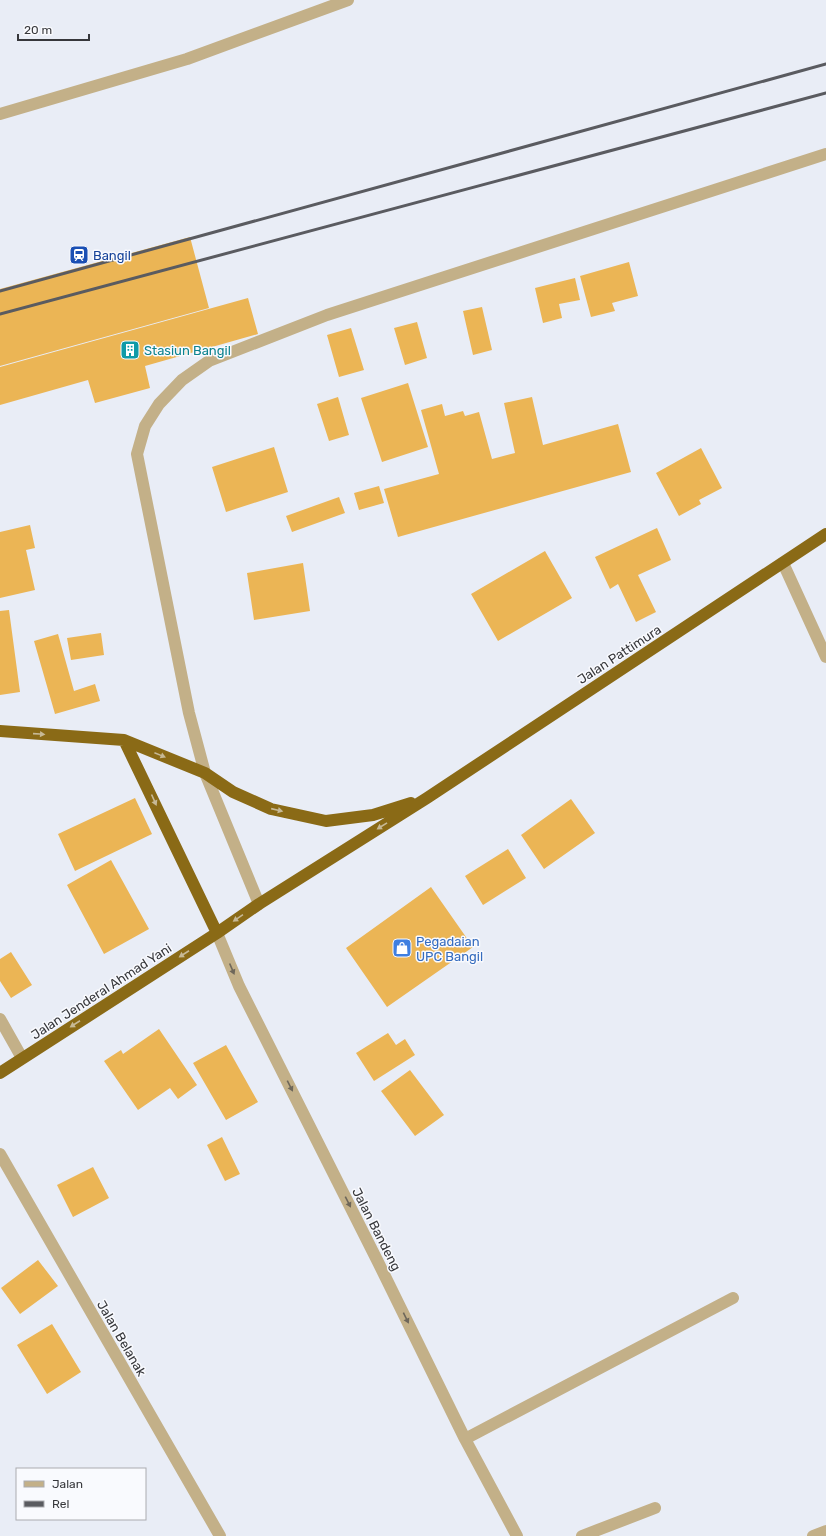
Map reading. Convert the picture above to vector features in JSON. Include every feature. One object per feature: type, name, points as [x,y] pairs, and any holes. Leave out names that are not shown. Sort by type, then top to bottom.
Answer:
[{"type":"highway","name":"Jalan Pattimura","points":[[427,798],[826,534]]},
{"type":"highway","points":[[0,731],[124,740],[205,774],[233,792],[271,809],[326,821],[373,815],[427,798]]},
{"type":"highway","points":[[124,740],[217,933]]},
{"type":"highway","name":"Jalan Jenderal Ahmad Yani","points":[[0,1073],[217,933],[259,904],[427,798]]},
{"type":"street","points":[[0,114],[187,59],[348,0]]},
{"type":"street","points":[[259,904],[205,774],[189,713],[137,454],[145,426],[159,404],[182,380],[209,361],[327,315],[826,154]]},
{"type":"street","points":[[783,563],[826,657]]},
{"type":"street","name":"Jalan Bandeng","points":[[217,933],[239,986],[465,1439],[517,1536]]},
{"type":"street","points":[[0,1019],[22,1058]]},
{"type":"street","name":"Jalan Belanak","points":[[0,1154],[220,1536]]},
{"type":"street","points":[[465,1439],[733,1298]]},
{"type":"street","points":[[582,1536],[655,1508]]},
{"type":"street","points":[[814,1536],[826,1531]]},
{"type":"building","points":[[190,237],[209,308],[0,366],[0,289]]},
{"type":"building","points":[[629,262],[638,296],[612,303],[615,311],[591,317],[580,276]]},
{"type":"building","points":[[575,278],[580,300],[559,304],[562,318],[543,323],[535,288]]},
{"type":"building","name":"Stasiun Bangil","points":[[248,298],[258,334],[145,366],[150,388],[95,403],[88,380],[0,405],[0,367]]},
{"type":"building","points":[[482,307],[492,350],[473,355],[463,311]]},
{"type":"building","points":[[417,322],[427,358],[405,365],[394,328]]},
{"type":"building","points":[[351,328],[364,370],[339,377],[327,335]]},
{"type":"building","points":[[408,383],[428,447],[382,462],[361,398]]},
{"type":"building","points":[[338,397],[349,435],[329,441],[317,404]]},
{"type":"building","points":[[532,397],[543,445],[618,424],[631,472],[398,537],[384,489],[439,474],[421,410],[442,404],[445,416],[463,411],[465,416],[479,412],[492,459],[515,453],[504,403]]},
{"type":"building","points":[[274,447],[288,492],[226,512],[212,467]]},
{"type":"building","points":[[701,448],[722,488],[699,500],[701,504],[679,516],[656,473]]},
{"type":"building","points":[[379,486],[384,503],[359,510],[354,493]]},
{"type":"building","points":[[339,497],[345,513],[292,532],[286,516]]},
{"type":"building","points":[[30,525],[35,548],[26,550],[35,590],[0,598],[0,532]]},
{"type":"building","points":[[657,528],[671,560],[638,575],[656,612],[636,622],[618,584],[610,589],[595,557]]},
{"type":"building","points":[[545,551],[572,598],[498,641],[471,594]]},
{"type":"building","points":[[303,563],[310,611],[254,620],[247,573]]},
{"type":"building","points":[[9,610],[20,692],[0,695],[0,611]]},
{"type":"building","points":[[101,633],[104,655],[71,660],[67,638]]},
{"type":"building","points":[[58,634],[74,691],[95,684],[100,701],[55,714],[34,641]]},
{"type":"building","points":[[135,798],[152,834],[75,871],[58,834]]},
{"type":"building","points":[[571,799],[595,833],[544,869],[521,835]]},
{"type":"building","points":[[508,849],[526,878],[483,905],[465,876]]},
{"type":"building","points":[[111,860],[149,929],[104,954],[67,885]]},
{"type":"building","points":[[431,887],[473,947],[387,1007],[346,948]]},
{"type":"building","points":[[11,952],[32,985],[11,998],[0,981],[0,959]]},
{"type":"building","points":[[159,1029],[197,1085],[178,1099],[170,1088],[138,1110],[104,1061],[121,1050],[123,1054]]},
{"type":"building","points":[[388,1033],[396,1045],[405,1039],[415,1055],[374,1081],[356,1053]]},
{"type":"building","points":[[226,1045],[258,1102],[226,1120],[193,1063]]},
{"type":"building","points":[[410,1070],[444,1115],[415,1136],[381,1091]]},
{"type":"building","points":[[222,1137],[240,1174],[225,1181],[207,1145]]},
{"type":"building","points":[[93,1167],[109,1198],[73,1217],[57,1185]]},
{"type":"building","points":[[38,1260],[58,1286],[20,1314],[1,1288]]},
{"type":"building","points":[[52,1324],[81,1372],[47,1394],[17,1345]]},
{"type":"railway","points":[[0,291],[826,64]]},
{"type":"railway","points":[[0,314],[826,93]]},
{"type":"place","name":"Bangil","points":[[79,255]]},
{"type":"place","name":"Stasiun Bangil","points":[[130,350]]},
{"type":"place","name":"Pegadaian UPC Bangil","points":[[402,948]]}]
